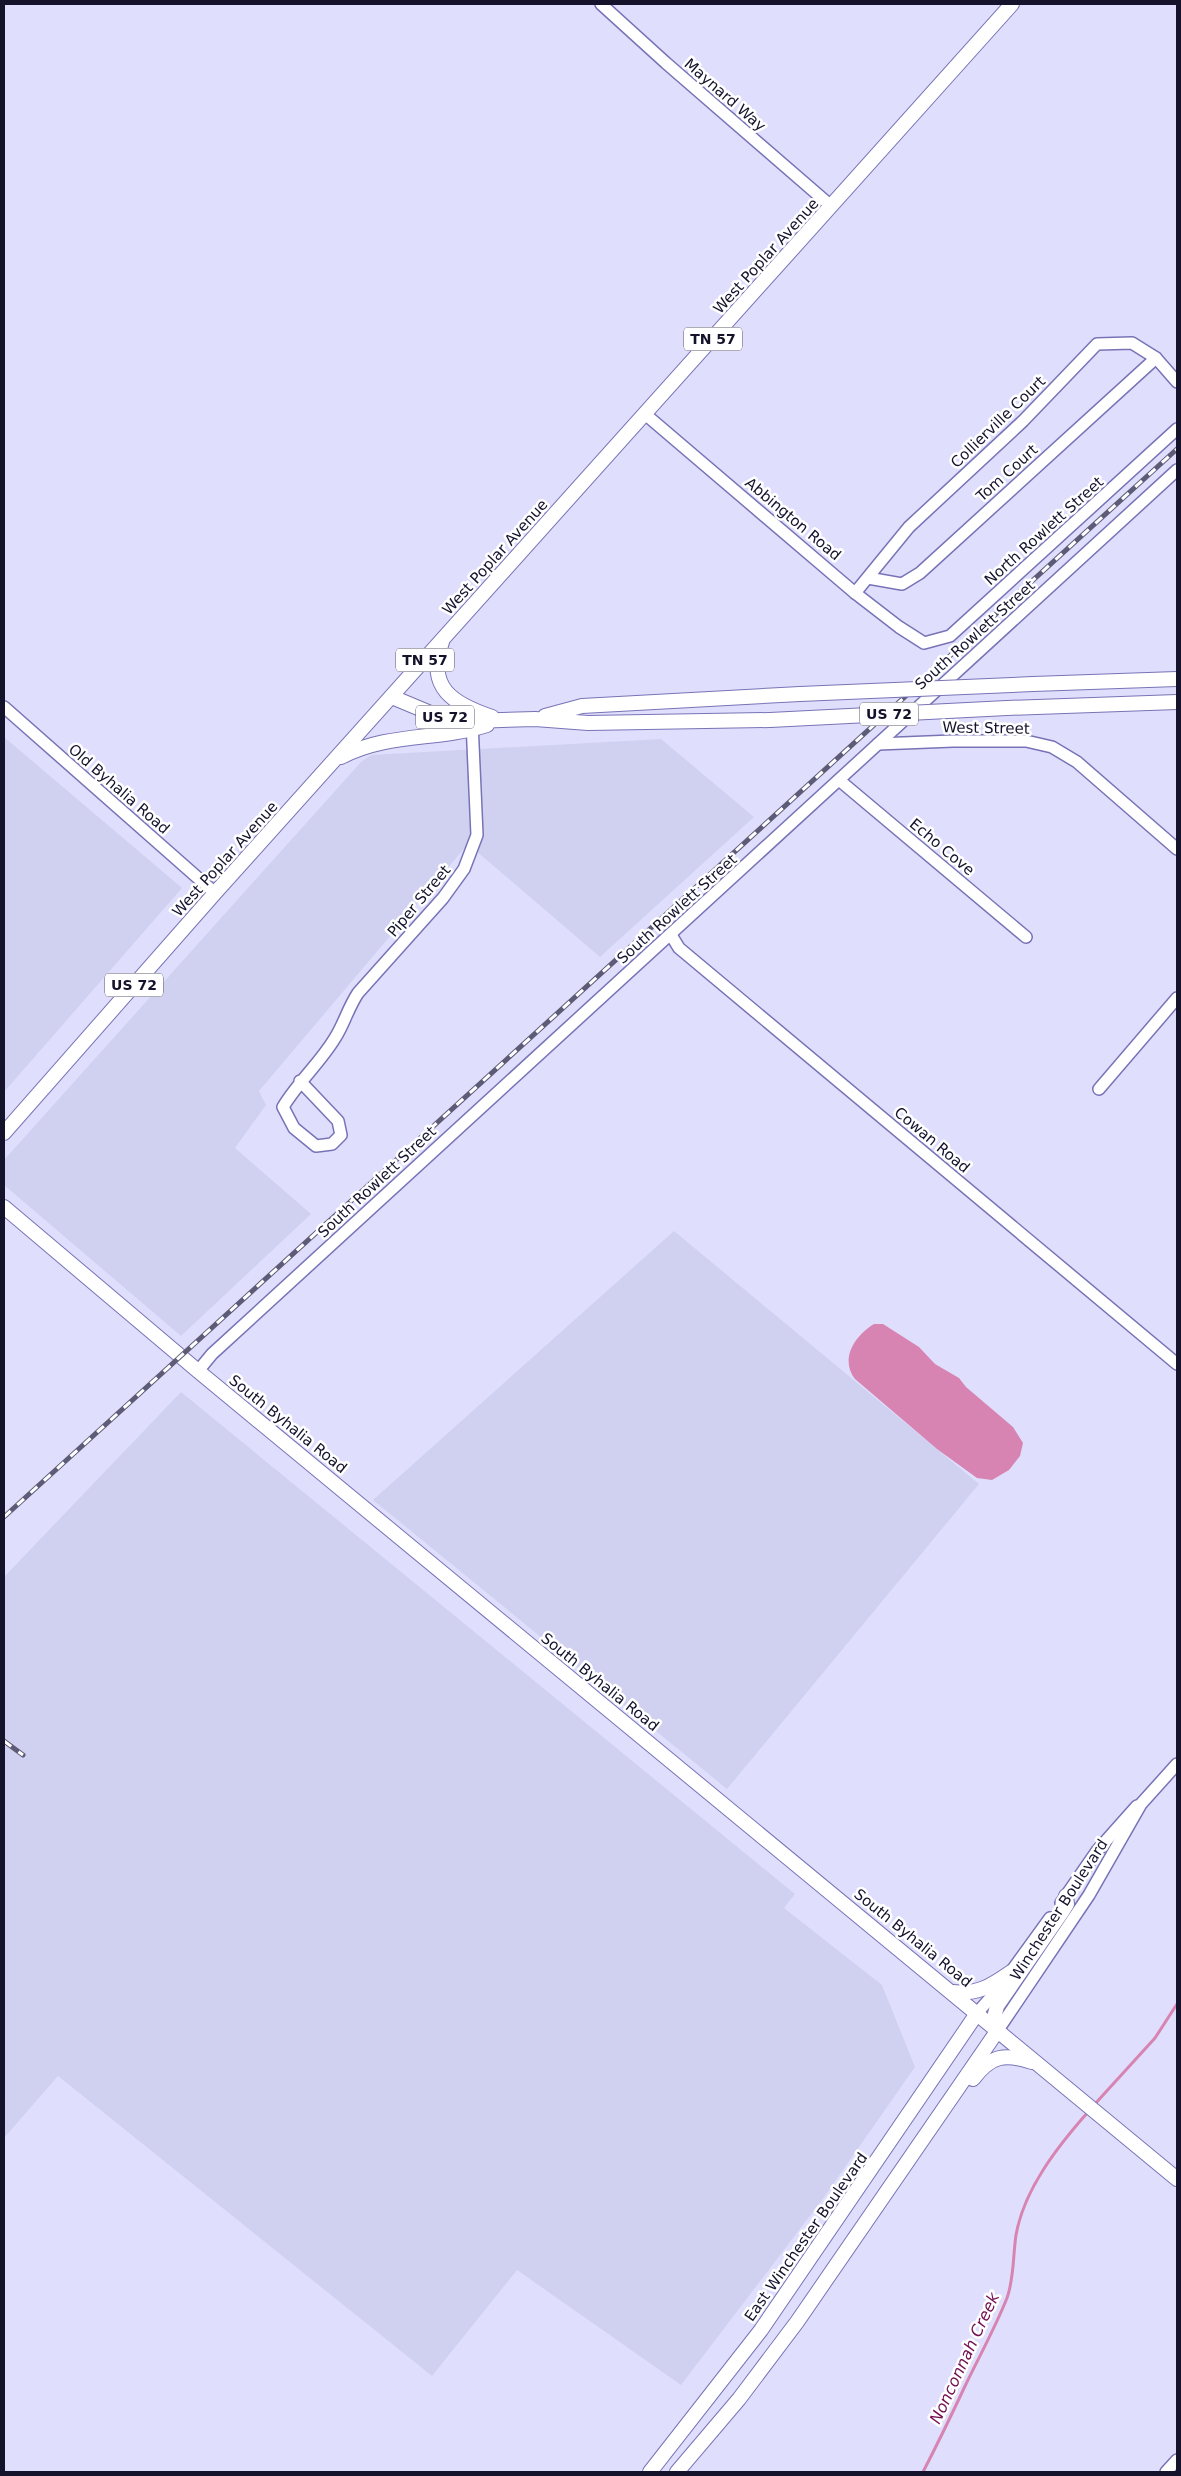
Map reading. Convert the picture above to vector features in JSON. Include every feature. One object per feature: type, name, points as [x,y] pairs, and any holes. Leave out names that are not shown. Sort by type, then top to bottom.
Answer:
[{"type":"main road","name":"West Poplar Avenue","points":[[4,1133],[215,893],[1012,4]]},
{"type":"main road","points":[[443,640],[438,654],[437,667],[441,682],[452,700],[472,720]]},
{"type":"main road","name":"US 72","points":[[535,719],[582,706],[800,694],[1177,679]]},
{"type":"main road","name":"US 72","points":[[392,697],[435,716],[472,720],[535,719],[588,723],[770,720],[1007,708],[1177,702]]},
{"type":"main road","name":"US 72","points":[[334,761],[358,749],[380,742],[451,735],[472,720]]},
{"type":"main road","name":"South Byhalia Road","points":[[4,1208],[198,1371],[978,2012],[1177,2179]]},
{"type":"main road","points":[[677,2472],[739,2399],[845,2253],[998,2030],[994,2014],[997,2006],[1062,1912],[1067,1904],[1066,1896]]},
{"type":"main road","points":[[952,1992],[964,1993],[986,1989],[1011,1972]]},
{"type":"main road","points":[[897,2178],[921,2128],[983,2037],[984,2024],[978,2012]]},
{"type":"main road","name":"East Winchester Boulevard","points":[[650,2472],[762,2330],[978,2012]]},
{"type":"main road","points":[[897,2178],[905,2174],[981,2069],[996,2059],[1013,2056],[1039,2064]]},
{"type":"main road","points":[[830,2231],[845,2253]]},
{"type":"street","name":"Maynard Way","points":[[601,4],[666,64],[831,206]]},
{"type":"street","name":"Collierville Court","points":[[856,593],[909,527],[1023,420],[1097,344],[1132,343],[1156,358],[1177,382]]},
{"type":"street","name":"Tom Court","points":[[868,578],[902,584],[920,573],[1156,358]]},
{"type":"street","name":"Abbington Road","points":[[645,414],[856,593],[899,627],[924,643]]},
{"type":"street","name":"North Rowlett Street","points":[[924,643],[950,636],[1177,429]]},
{"type":"street","name":"South Rowlett Street","points":[[198,1371],[212,1354],[1177,470]]},
{"type":"street","name":"Old Byhalia Road","points":[[4,707],[215,893]]},
{"type":"street","name":"Piper Street","points":[[300,1081],[338,1122],[341,1135],[332,1144],[316,1146],[294,1128],[283,1107],[300,1081],[336,1038],[347,1011],[358,993],[443,898],[464,870],[477,835],[472,720]]},
{"type":"street","name":"West Street","points":[[878,744],[1017,741],[1052,747],[1077,762],[1177,849]]},
{"type":"street","name":"Echo Cove","points":[[839,780],[1026,936]]},
{"type":"street","name":"Cowan Road","points":[[671,935],[679,948],[1177,1364]]},
{"type":"street","points":[[1099,1089],[1177,998]]},
{"type":"street","name":"Winchester Boulevard","points":[[998,2030],[1089,1895],[1141,1804],[1177,1764]]},
{"type":"street","name":"Winchester Boulevard","points":[[978,2012],[1011,1972],[1117,1826],[1133,1808],[1141,1804]]},
{"type":"street","points":[[1166,2472],[1177,2460]]},
{"type":"shaded area","points":[[4,737],[182,888],[4,1092]]},
{"type":"shaded area","points":[[661,739],[754,817],[600,957],[468,844],[259,1091],[266,1105],[235,1148],[311,1214],[181,1336],[4,1185],[4,1160],[361,762],[371,755]]},
{"type":"shaded area","points":[[674,1231],[979,1484],[727,1789],[373,1500]]},
{"type":"shaded area","points":[[874,1324],[883,1324],[919,1347],[935,1364],[959,1378],[966,1387],[1013,1427],[1023,1443],[1020,1456],[1009,1470],[992,1480],[977,1478],[937,1449],[855,1379],[850,1371],[849,1355],[861,1334]]},
{"type":"shaded area","points":[[181,1392],[795,1894],[784,1908],[882,1985],[915,2067],[822,2200],[681,2385],[517,2270],[432,2376],[58,2076],[4,2138],[4,1577]]},
{"type":"waterway","name":"Nonconnah Creek","points":[[1094,2105],[1155,2038],[1177,2004]]},
{"type":"waterway","name":"Nonconnah Creek","points":[[923,2472],[1007,2298],[1012,2275],[1016,2235],[1026,2201],[1054,2154],[1088,2112]]},
{"type":"railway","points":[[4,1517],[1177,449]]},
{"type":"railway","points":[[4,1741],[23,1755]]}]
